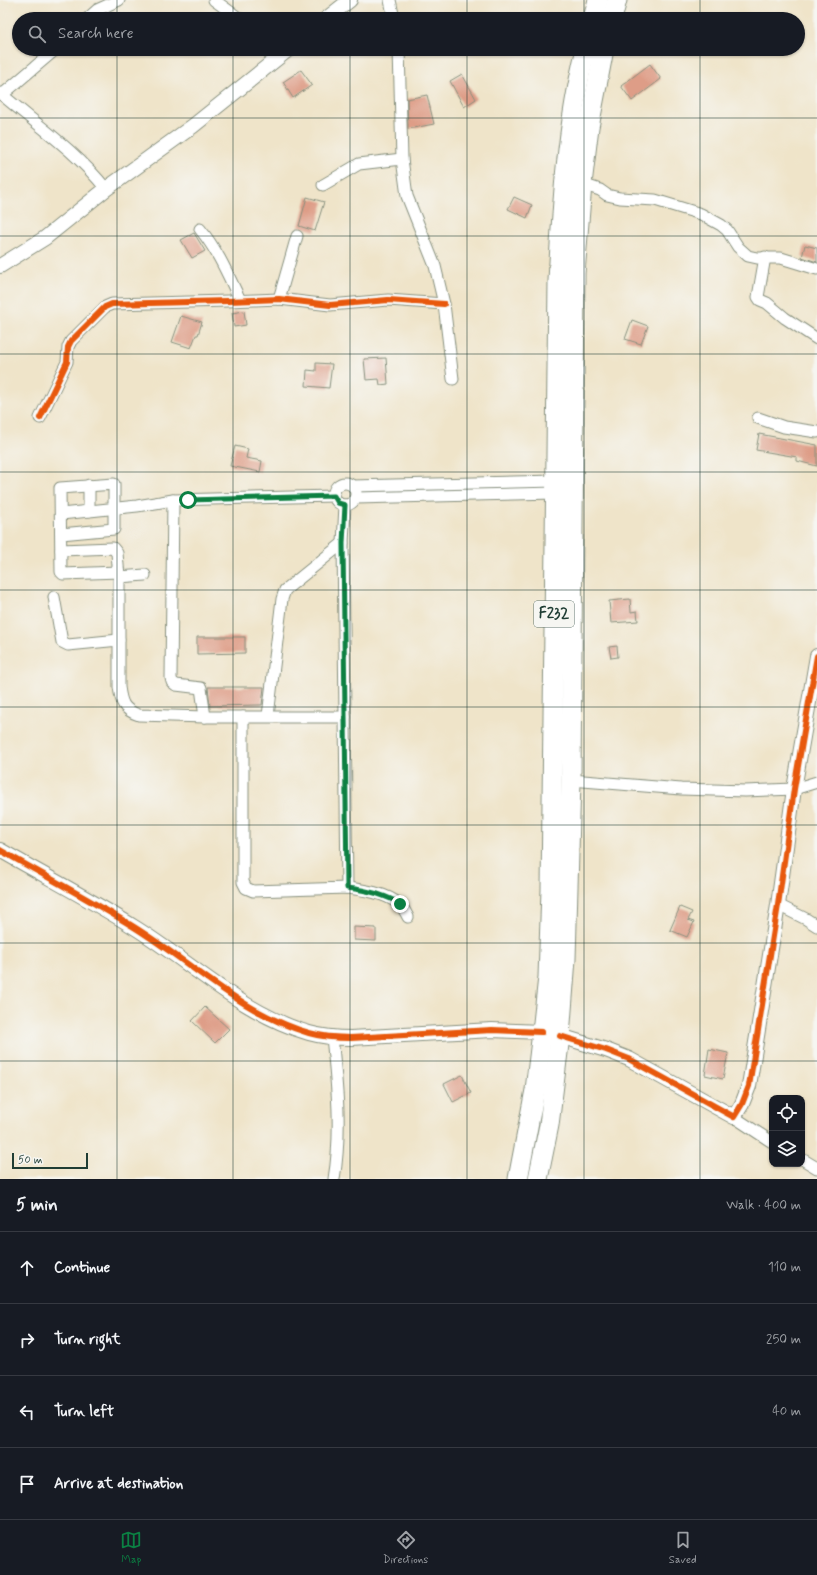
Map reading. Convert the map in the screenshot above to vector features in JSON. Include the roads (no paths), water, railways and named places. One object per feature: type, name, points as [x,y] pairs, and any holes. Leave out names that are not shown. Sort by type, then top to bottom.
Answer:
[{"type":"highway","points":[[595,12],[598,0]]},
{"type":"highway","points":[[614,12],[617,0]]},
{"type":"highway","name":"F232","points":[[518,1179],[534,1090],[548,977],[551,890],[558,281],[561,209],[571,131],[584,56]]},
{"type":"highway","name":"F232","points":[[538,1179],[549,1125],[560,1036],[566,958],[571,780],[575,273],[582,184],[589,127],[603,56]]},
{"type":"street","points":[[95,12],[119,0]]},
{"type":"street","points":[[214,0],[230,12]]},
{"type":"street","points":[[335,12],[350,0]]},
{"type":"street","points":[[390,0],[393,12]]},
{"type":"street","points":[[47,56],[1,94],[58,140],[90,170],[106,189]]},
{"type":"street","points":[[0,266],[45,238],[106,189],[193,126],[278,56]]},
{"type":"street","points":[[399,56],[402,159],[408,196],[436,266],[444,304],[453,379]]},
{"type":"street","points":[[323,185],[359,164],[402,159]]},
{"type":"street","points":[[582,184],[613,197],[655,200],[701,214],[728,230],[738,247],[748,256],[757,258],[781,258],[817,269]]},
{"type":"street","points":[[200,229],[213,244],[240,300]]},
{"type":"street","points":[[278,298],[297,236]]},
{"type":"street","points":[[765,257],[758,297],[760,300],[768,303],[785,318],[817,339]]},
{"type":"street","points":[[40,418],[67,362],[68,347],[71,341],[105,307],[112,304],[278,298],[330,304],[388,300],[444,304]]},
{"type":"street","points":[[758,418],[784,427],[817,432]]},
{"type":"street","points":[[353,486],[356,492],[356,498],[351,504],[345,505],[338,503],[334,496],[335,489],[340,484],[346,483],[353,486],[556,487]]},
{"type":"street","points":[[61,534],[114,529],[114,484],[60,488],[61,572],[63,574],[145,575]]},
{"type":"street","points":[[89,485],[89,511]]},
{"type":"street","points":[[356,498],[556,487]]},
{"type":"street","points":[[61,514],[173,500],[334,496]]},
{"type":"street","points":[[173,500],[171,678],[172,682],[176,685],[201,688],[205,717]]},
{"type":"street","points":[[345,505],[343,543],[347,888]]},
{"type":"street","points":[[89,532],[90,548]]},
{"type":"street","points":[[268,716],[282,599],[285,590],[343,543]]},
{"type":"street","points":[[61,550],[113,548],[116,550],[119,574],[120,695],[123,704],[130,712],[139,715],[205,717],[345,717]]},
{"type":"street","points":[[54,597],[62,642],[64,644],[68,645],[119,640]]},
{"type":"street","points":[[734,1117],[744,1101],[749,1086],[778,905],[794,789],[815,678],[817,656]]},
{"type":"street","points":[[243,717],[243,882],[246,888],[253,891],[347,888],[361,890],[390,898],[400,904],[408,917]]},
{"type":"street","points":[[571,780],[680,789],[744,791],[794,789],[817,782]]},
{"type":"street","points":[[0,850],[134,927],[210,981],[264,1015],[311,1034],[332,1038],[352,1038],[492,1030],[542,1032]]},
{"type":"street","points":[[778,905],[817,926]]},
{"type":"street","points":[[560,1036],[606,1050],[628,1059],[734,1117],[769,1140]]},
{"type":"street","points":[[332,1038],[339,1126],[334,1179]]},
{"type":"street","points":[[805,1161],[817,1168]]}]
